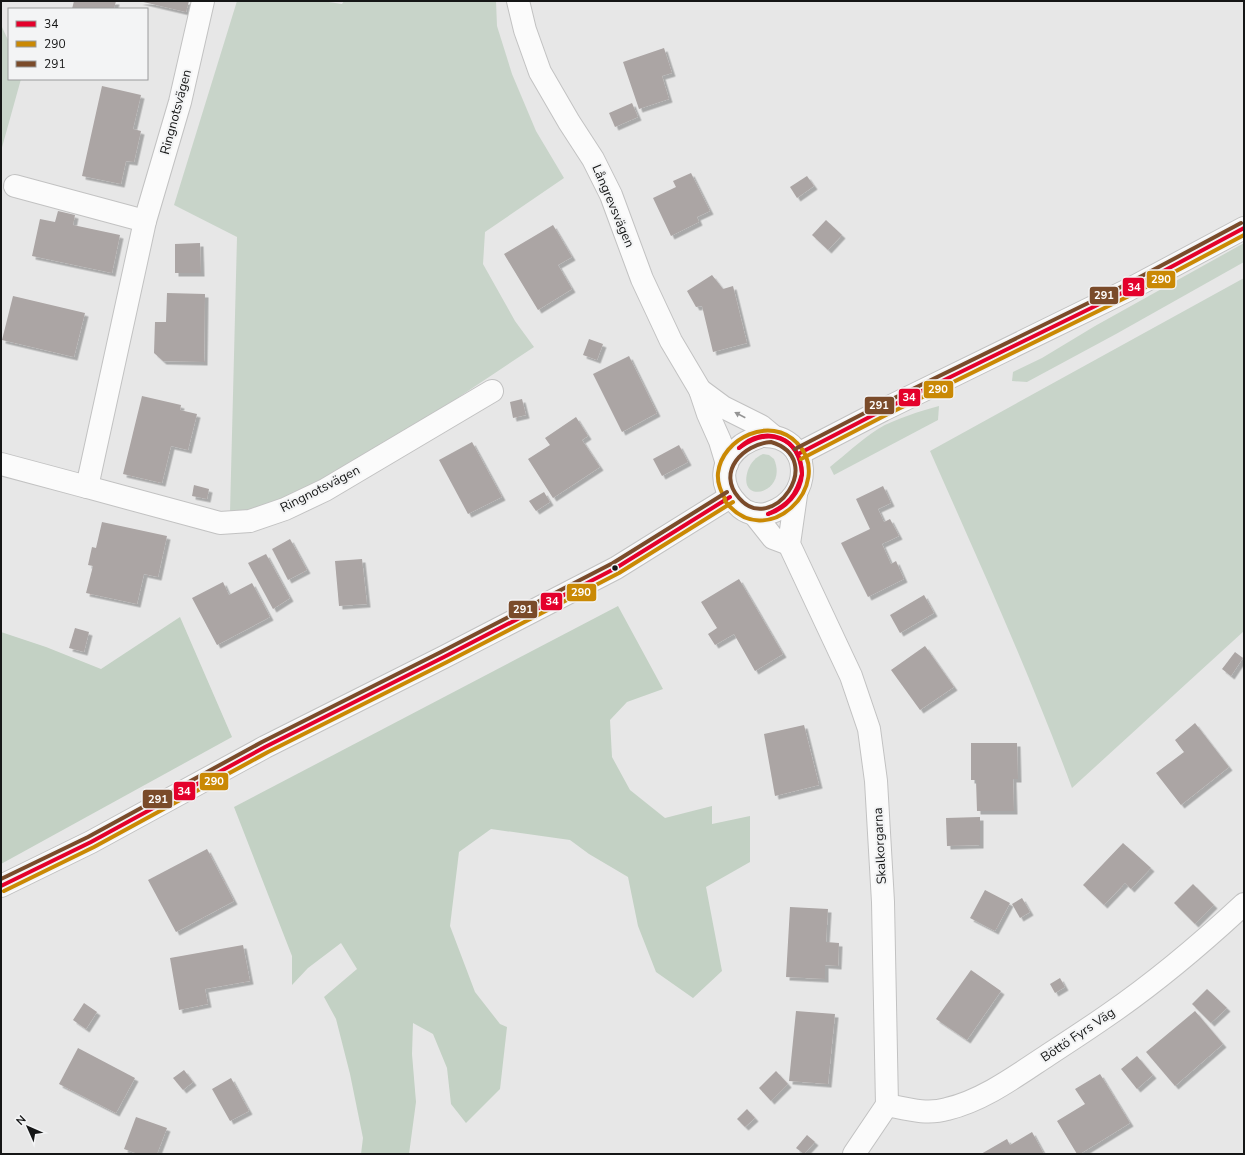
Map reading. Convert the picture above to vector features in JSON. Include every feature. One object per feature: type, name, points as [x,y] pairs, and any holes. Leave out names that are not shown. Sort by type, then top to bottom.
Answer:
[{"type":"street","name":"Ringnotsvägen","points":[[87,487],[145,222],[180,102],[203,1]]},
{"type":"street","name":"Långrevsvägen","points":[[518,1],[525,30],[540,72],[569,122],[593,159],[611,195],[644,284],[671,341],[700,390],[708,414],[720,441],[727,464]]},
{"type":"street","points":[[15,186],[145,222]]},
{"type":"street","points":[[798,454],[883,410],[1128,290],[1244,228]]},
{"type":"street","name":"Långrevsvägen","points":[[700,390],[723,406],[761,426],[773,436]]},
{"type":"street","name":"Ringnotsvägen","points":[[1,464],[220,523],[250,521],[285,509],[325,490],[492,391]]},
{"type":"street","points":[[754,514],[773,538],[789,544],[796,495],[803,475],[798,454],[784,439],[773,436],[762,436],[745,443],[732,456],[727,464],[724,475],[725,486],[730,497],[741,509],[754,514],[763,515],[777,511],[796,495]]},
{"type":"street","points":[[1,886],[91,842],[265,747],[616,568],[730,497]]},
{"type":"street","name":"Skalkorgarna","points":[[789,544],[852,676],[869,729],[876,781],[883,902],[887,1105]]},
{"type":"street","name":"Böttö Fyrs Väg","points":[[887,1105],[916,1111],[931,1112],[947,1109],[988,1094],[1115,1010],[1145,988],[1210,935],[1244,904]]},
{"type":"street","points":[[854,1154],[887,1105]]},
{"type":"shaded area","points":[[237,1],[322,1],[342,4],[344,1],[496,1],[497,26],[512,74],[536,131],[564,178],[485,232],[483,264],[515,321],[534,347],[456,399],[331,478],[262,511],[230,513],[237,237],[174,205]]},
{"type":"shaded area","points":[[1,25],[8,40],[8,80],[21,80],[1,151]]},
{"type":"shaded area","points":[[1244,243],[1244,262],[1027,382],[1012,381],[1013,372],[1042,358],[1095,326]]},
{"type":"shaded area","points":[[1244,278],[1244,631],[1072,788],[1022,661],[930,451]]},
{"type":"shaded area","points":[[939,406],[938,420],[834,475],[830,467],[860,442],[884,425]]},
{"type":"shaded area","points":[[763,454],[769,455],[774,459],[777,471],[775,481],[762,491],[755,492],[749,488],[746,481],[748,470],[754,460]]},
{"type":"green space","points":[[618,606],[663,689],[627,702],[610,720],[612,757],[630,790],[665,818],[712,806],[712,824],[750,816],[750,862],[706,887],[722,971],[693,998],[656,972],[638,926],[628,877],[589,854],[570,840],[491,829],[459,852],[450,926],[475,992],[500,1024],[507,1027],[500,1089],[466,1123],[451,1104],[447,1068],[433,1034],[413,1023],[412,1054],[416,1102],[409,1154],[361,1154],[363,1138],[350,1074],[336,1019],[324,997],[357,969],[341,943],[308,968],[292,985],[292,956],[234,807]]},
{"type":"green space","points":[[180,617],[232,737],[1,864],[1,632],[46,647],[101,669]]},
{"type":"building","points":[[74,1],[116,1],[114,8],[72,8]]},
{"type":"building","points":[[139,1],[189,1],[186,12]]},
{"type":"building","points":[[664,48],[672,73],[662,76],[669,99],[639,109],[623,62]]},
{"type":"building","points":[[102,86],[141,95],[133,129],[141,131],[134,162],[126,161],[121,184],[82,176]]},
{"type":"building","points":[[632,103],[638,117],[615,127],[609,113]]},
{"type":"building","points":[[691,173],[710,211],[697,217],[699,222],[671,236],[653,198],[676,187],[673,181]]},
{"type":"building","points":[[807,176],[814,186],[797,198],[790,187]]},
{"type":"building","points":[[58,211],[75,215],[73,225],[120,235],[112,273],[32,256],[40,219],[55,222]]},
{"type":"building","points":[[826,220],[842,235],[828,250],[812,235]]},
{"type":"building","points":[[553,225],[572,257],[558,265],[572,289],[538,310],[504,254]]},
{"type":"building","points":[[200,243],[201,273],[175,273],[175,244]]},
{"type":"building","points":[[712,275],[723,289],[733,286],[747,343],[713,352],[702,306],[696,307],[687,291]]},
{"type":"building","points":[[167,293],[205,294],[204,362],[163,361],[154,353],[155,322],[166,322]]},
{"type":"building","points":[[13,296],[85,313],[74,357],[2,340]]},
{"type":"building","points":[[589,339],[603,344],[597,360],[583,355]]},
{"type":"building","points":[[629,356],[657,413],[622,432],[593,374]]},
{"type":"building","points":[[142,396],[181,405],[180,410],[197,414],[188,450],[171,446],[162,483],[123,474]]},
{"type":"building","points":[[522,399],[526,415],[513,418],[510,402]]},
{"type":"building","points":[[576,417],[588,436],[582,440],[600,467],[553,498],[528,459],[550,445],[545,438]]},
{"type":"building","points":[[472,442],[502,497],[468,514],[439,460]]},
{"type":"building","points":[[679,445],[688,462],[662,476],[653,459]]},
{"type":"building","points":[[194,485],[209,489],[207,499],[192,496]]},
{"type":"building","points":[[883,486],[891,503],[878,509],[884,522],[890,519],[899,536],[882,544],[891,564],[896,561],[904,579],[868,597],[841,543],[870,529],[856,499]]},
{"type":"building","points":[[544,492],[550,502],[536,511],[529,501]]},
{"type":"building","points":[[102,522],[167,536],[158,577],[144,574],[137,604],[86,593],[93,566],[88,565],[92,547],[96,548]]},
{"type":"building","points":[[290,539],[307,570],[288,580],[272,549]]},
{"type":"building","points":[[266,554],[290,598],[273,609],[248,563]]},
{"type":"building","points":[[362,559],[367,604],[339,606],[335,561]]},
{"type":"building","points":[[739,579],[783,654],[755,671],[734,634],[715,645],[708,634],[717,628],[701,602]]},
{"type":"building","points":[[223,582],[229,595],[252,583],[270,617],[217,645],[192,598]]},
{"type":"building","points":[[924,595],[934,613],[900,633],[890,615]]},
{"type":"building","points":[[75,628],[89,632],[84,652],[69,648]]},
{"type":"building","points":[[925,646],[954,687],[920,710],[891,670]]},
{"type":"building","points":[[1235,652],[1243,658],[1231,676],[1222,669]]},
{"type":"building","points":[[1195,723],[1229,767],[1181,805],[1156,773],[1184,752],[1175,740]]},
{"type":"building","points":[[804,725],[819,785],[775,796],[764,734]]},
{"type":"building","points":[[971,743],[1017,743],[1018,779],[1013,779],[1014,811],[977,811],[976,780],[971,780]]},
{"type":"building","points":[[980,817],[980,845],[947,846],[946,818]]},
{"type":"building","points":[[1123,843],[1151,868],[1131,889],[1125,883],[1104,905],[1083,885]]},
{"type":"building","points":[[207,849],[234,901],[176,932],[148,880]]},
{"type":"building","points":[[1193,884],[1214,905],[1195,924],[1174,903]]},
{"type":"building","points":[[985,890],[1010,903],[995,931],[970,918]]},
{"type":"building","points":[[1022,898],[1030,912],[1020,918],[1012,904]]},
{"type":"building","points":[[790,907],[828,909],[826,942],[839,943],[838,966],[825,965],[825,979],[786,977]]},
{"type":"building","points":[[243,945],[250,981],[205,989],[208,1004],[179,1010],[170,958]]},
{"type":"building","points":[[971,970],[1001,991],[967,1040],[936,1019]]},
{"type":"building","points":[[1060,978],[1065,987],[1055,993],[1050,984]]},
{"type":"building","points":[[1207,989],[1227,1008],[1211,1023],[1192,1004]]},
{"type":"building","points":[[84,1003],[97,1012],[86,1029],[73,1020]]},
{"type":"building","points":[[796,1011],[835,1014],[828,1084],[789,1081]]},
{"type":"building","points":[[1195,1011],[1223,1044],[1175,1086],[1146,1052]]},
{"type":"building","points":[[78,1048],[135,1078],[116,1113],[59,1084]]},
{"type":"building","points":[[1137,1056],[1153,1075],[1137,1089],[1121,1069]]},
{"type":"building","points":[[184,1070],[193,1082],[183,1090],[173,1078]]},
{"type":"building","points":[[776,1071],[788,1084],[771,1101],[759,1088]]},
{"type":"building","points":[[1100,1074],[1130,1123],[1080,1154],[1077,1154],[1057,1121],[1085,1104],[1075,1089]]},
{"type":"building","points":[[231,1078],[249,1111],[230,1121],[212,1089]]},
{"type":"building","points":[[747,1109],[755,1118],[745,1127],[737,1119]]},
{"type":"building","points":[[136,1117],[167,1128],[157,1154],[138,1154],[124,1149]]},
{"type":"building","points":[[1032,1132],[1044,1154],[981,1154],[1007,1139],[1010,1145]]},
{"type":"building","points":[[807,1135],[815,1142],[804,1154],[796,1148]]},
{"type":"transit line","name":"291","points":[[795,449],[880,405],[1125,285],[1241,223]]},
{"type":"transit line","name":"34","points":[[798,454],[883,410],[1128,290],[1244,228]]},
{"type":"transit line","name":"290","points":[[801,459],[886,415],[1131,295],[1244,235]]},
{"type":"transit line","name":"290","points":[[725,499],[718,477],[721,461],[728,450],[749,434],[762,431],[774,431],[786,435],[797,443],[807,459],[808,477],[803,494],[791,508],[776,517],[759,520],[742,516],[725,501]]},
{"type":"transit line","name":"34","points":[[739,448],[749,440],[760,436],[780,438],[789,443],[796,451],[802,474]]},
{"type":"transit line","name":"34","points":[[739,448],[750,441],[761,438],[780,438],[788,443],[795,451],[800,461],[802,474]]},
{"type":"transit line","name":"291","points":[[771,442],[787,451],[795,463],[795,477],[789,491],[779,502],[766,508],[752,507],[739,498],[733,488],[730,479],[732,469],[736,461],[751,448],[771,442]]},
{"type":"transit line","name":"34","points":[[768,514],[781,507],[790,499],[800,482],[802,474]]},
{"type":"transit line","name":"34","points":[[768,514],[774,512],[791,499],[799,488],[802,474]]},
{"type":"transit line","name":"291","points":[[1,879],[88,837],[262,742],[613,563],[727,492]]},
{"type":"transit line","name":"34","points":[[1,886],[91,842],[265,747],[616,568],[730,497]]},
{"type":"transit line","name":"290","points":[[4,891],[94,847],[268,752],[619,573],[733,502]]}]
